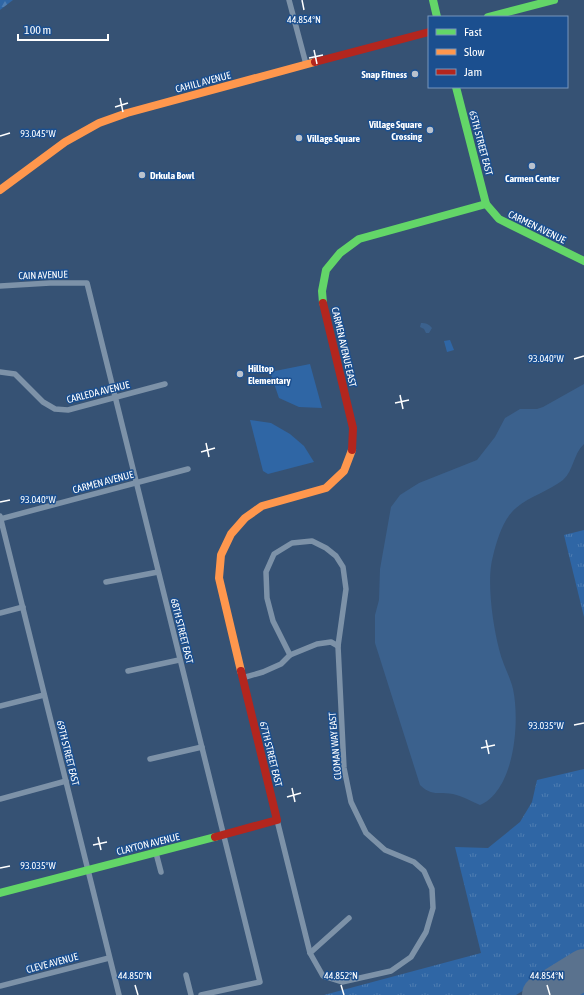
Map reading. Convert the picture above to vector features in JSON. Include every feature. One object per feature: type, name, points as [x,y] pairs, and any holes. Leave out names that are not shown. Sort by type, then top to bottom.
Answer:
[{"type":"street","points":[[289,0],[306,64]]},
{"type":"street","points":[[433,0],[438,16]]},
{"type":"street","points":[[492,16],[554,0]]},
{"type":"street","name":"CAHILL AVENUE","points":[[0,190],[65,142],[99,123],[127,113],[428,32]]},
{"type":"street","name":"65TH STREET EAST","points":[[456,88],[486,204]]},
{"type":"street","name":"CARMEN AVENUE","points":[[486,204],[499,219],[584,261]]},
{"type":"street","name":"CARMEN AVENUE EAST","points":[[231,534],[245,518],[262,506],[326,488],[344,471],[353,449],[352,428],[324,308],[322,291],[326,270],[340,253],[359,239],[486,204]]},
{"type":"street","name":"CAIN AVENUE","points":[[0,286],[50,283],[87,283]]},
{"type":"street","name":"68TH STREET EAST","points":[[87,283],[179,660],[260,982],[201,995]]},
{"type":"street","name":"CARLEDA AVENUE","points":[[0,372],[15,374],[43,402],[55,409],[68,410],[165,384]]},
{"type":"street","name":"CARMEN AVENUE","points":[[0,518],[188,469]]},
{"type":"street","name":"69TH STREET EAST","points":[[0,518],[119,995]]},
{"type":"street","name":"67TH STREET EAST","points":[[231,534],[221,556],[219,578],[242,678],[310,953],[323,976]]},
{"type":"street","name":"CLOMAN WAY EAST","points":[[290,655],[273,621],[267,598],[266,572],[274,554],[292,543],[312,541],[326,548],[336,556],[343,567],[346,589],[338,646],[344,768],[351,802],[366,833],[385,850],[414,862],[424,871],[432,889],[433,908],[426,932],[411,958],[391,971],[342,982],[323,976]]},
{"type":"street","points":[[106,582],[158,572]]},
{"type":"street","points":[[0,613],[23,607]]},
{"type":"street","points":[[242,678],[263,672],[281,664],[290,655],[317,644],[331,642],[338,646]]},
{"type":"street","points":[[128,671],[179,660]]},
{"type":"street","points":[[0,706],[44,694]]},
{"type":"street","points":[[150,759],[202,747]]},
{"type":"street","points":[[0,799],[66,781]]},
{"type":"street","name":"CLAYTON AVENUE","points":[[0,893],[277,820]]},
{"type":"street","points":[[156,853],[161,872]]},
{"type":"street","points":[[310,953],[349,918]]},
{"type":"street","name":"CLEVE AVENUE","points":[[0,986],[109,958]]},
{"type":"street","points":[[186,975],[192,995]]},
{"type":"green space","points":[[0,0],[13,0],[0,10]]},
{"type":"green space","points":[[450,340],[454,350],[447,352],[444,341]]},
{"type":"green space","points":[[310,364],[322,408],[299,407],[279,398],[270,372]]},
{"type":"green space","points":[[250,420],[271,423],[290,434],[304,446],[314,462],[268,474],[263,471]]},
{"type":"green space","points":[[584,530],[584,617],[564,535]]},
{"type":"green space","points":[[584,769],[584,953],[516,995],[324,995],[481,953],[455,847],[488,848],[520,822],[532,802],[537,780]]},
{"type":"green space","points":[[584,986],[584,995],[569,995]]},
{"type":"shaded area","points":[[421,323],[427,324],[432,328],[429,333],[426,333],[424,329],[420,327]]},
{"type":"shaded area","points":[[584,384],[584,444],[580,448],[567,476],[563,480],[521,504],[507,518],[499,537],[491,566],[490,590],[495,628],[500,654],[510,679],[515,703],[515,736],[508,770],[501,785],[492,797],[480,805],[456,795],[428,791],[420,785],[375,643],[375,615],[379,600],[380,569],[391,507],[400,495],[419,483],[477,460],[495,437],[505,418],[520,409],[537,409],[543,407]]},
{"type":"runway","points":[[542,995],[584,969]]},
{"type":"traffic: fast","points":[[433,0],[437,16]]},
{"type":"traffic: fast","points":[[492,16],[554,0]]},
{"type":"traffic: fast","points":[[456,88],[486,204],[499,219],[584,261]]},
{"type":"traffic: fast","points":[[323,303],[322,291],[326,270],[340,253],[359,239],[486,204]]},
{"type":"traffic: fast","points":[[0,893],[215,837]]},
{"type":"traffic: slow","points":[[0,190],[65,142],[99,123],[127,113],[315,62]]},
{"type":"traffic: slow","points":[[241,671],[219,578],[221,555],[231,534],[245,518],[262,506],[326,488],[344,471],[352,450]]},
{"type":"traffic: jam","points":[[315,62],[428,32]]},
{"type":"traffic: jam","points":[[323,303],[353,428],[352,450]]},
{"type":"traffic: jam","points":[[215,837],[277,820],[241,671]]},
{"type":"place","name":"Snap Fitness","points":[[415,74]]},
{"type":"place","name":"Village Square Crossing","points":[[430,130]]},
{"type":"place","name":"Village Square","points":[[299,138]]},
{"type":"place","name":"Carmen Center","points":[[532,166]]},
{"type":"place","name":"Drkula Bowl","points":[[142,175]]},
{"type":"place","name":"Hilltop Elementary","points":[[240,374]]}]
